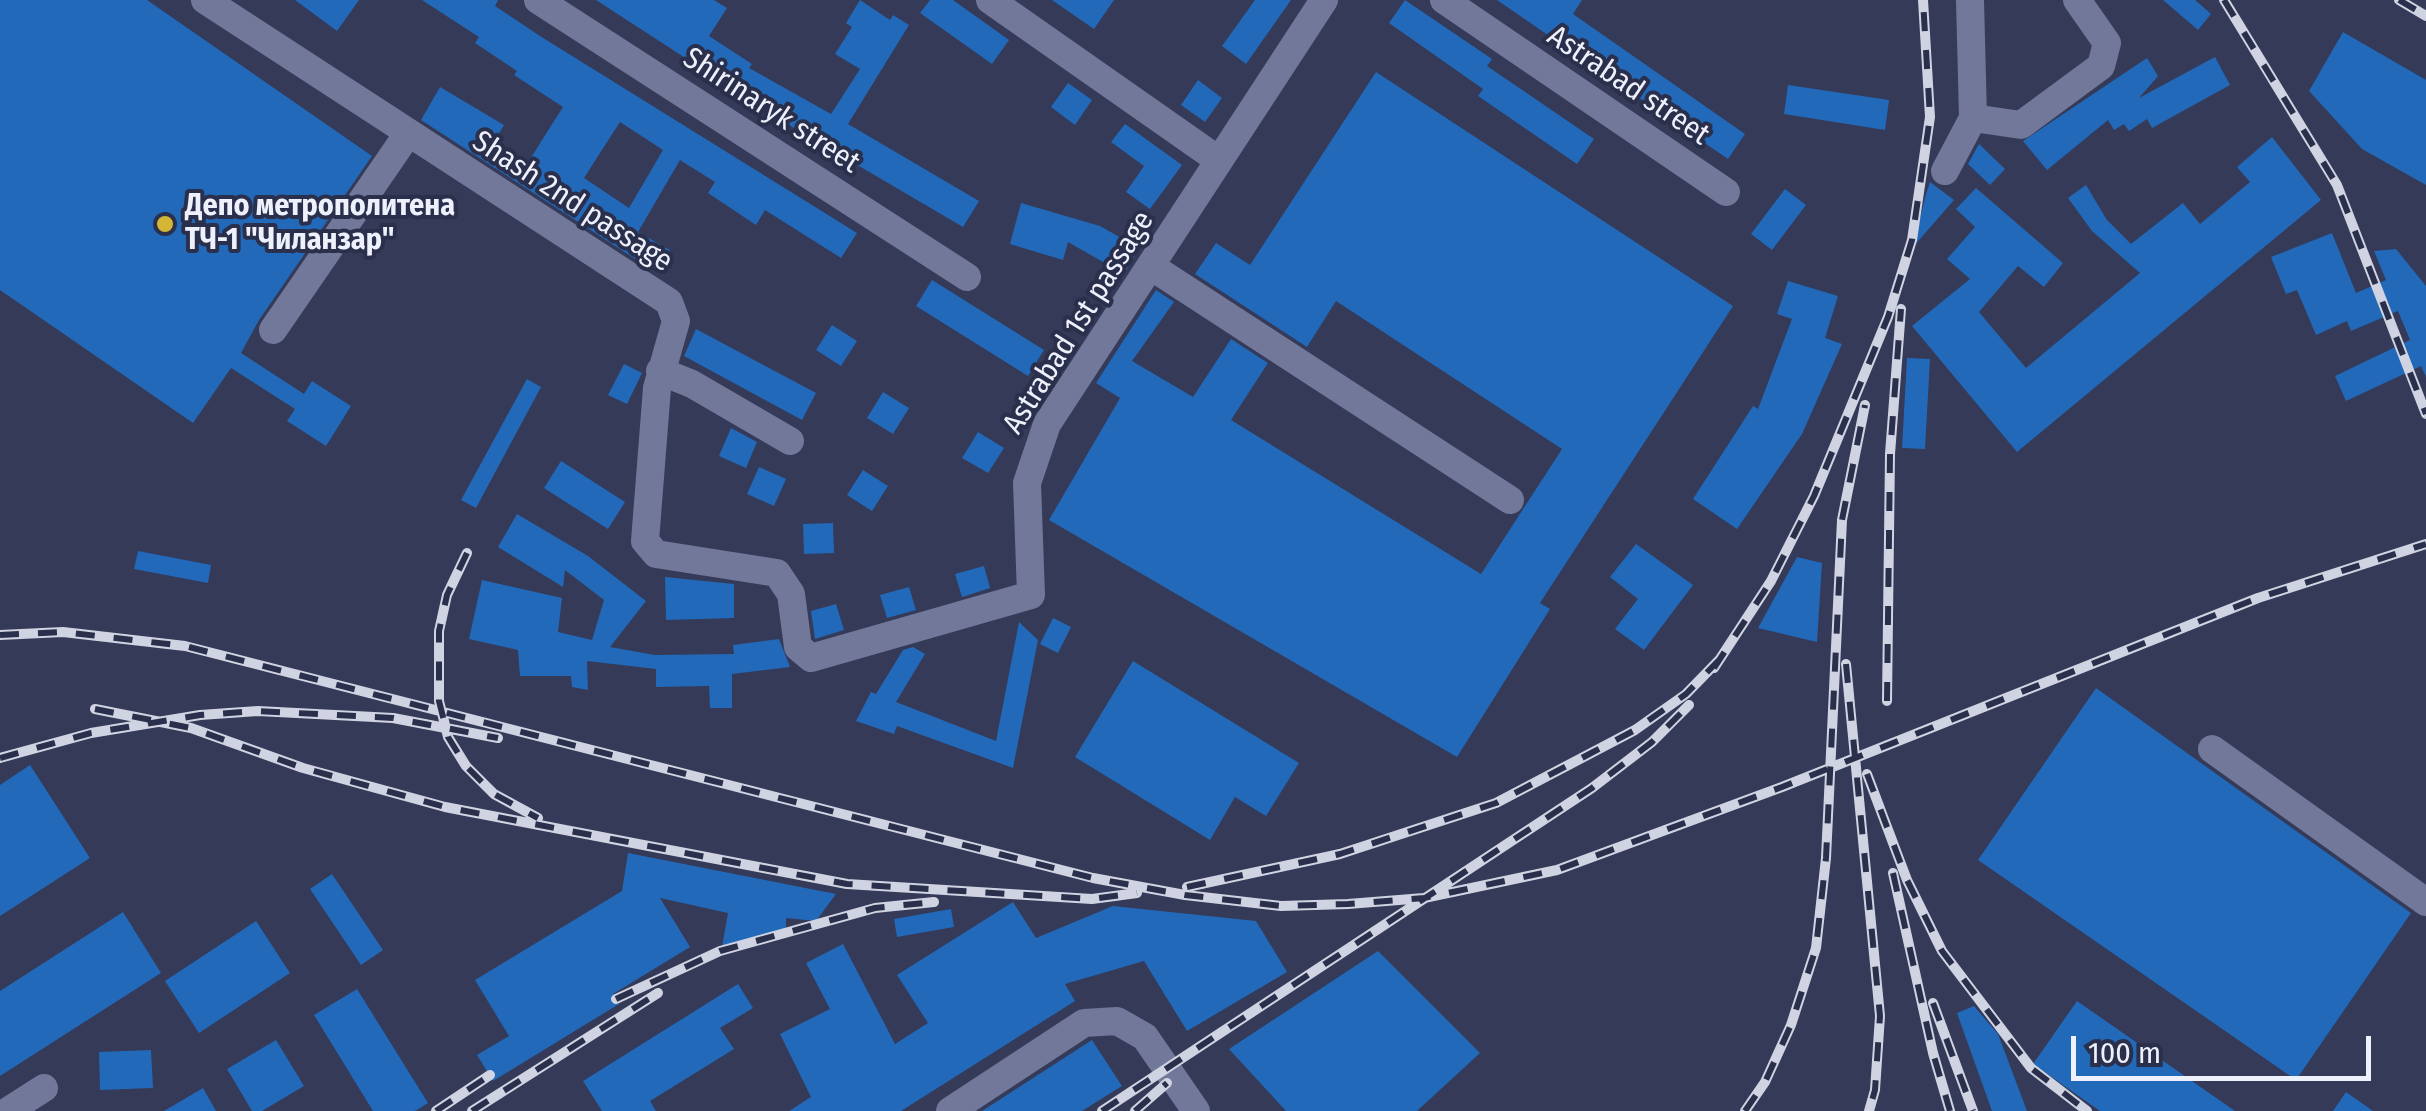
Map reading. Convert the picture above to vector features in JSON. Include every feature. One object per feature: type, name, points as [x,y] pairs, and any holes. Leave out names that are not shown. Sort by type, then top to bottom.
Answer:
[{"type":"street","name":"Shash 2nd passage","points":[[205,0],[668,302],[676,321],[660,372],[645,541],[656,554],[777,573],[790,594],[798,647]]},
{"type":"street","name":"Shirinaryk street","points":[[538,0],[968,277]]},
{"type":"street","points":[[990,0],[1217,159]]},
{"type":"street","name":"Astrabad 1st passage","points":[[798,647],[804,657],[820,657],[1032,595],[1025,502],[1032,462],[1048,424],[1324,0]]},
{"type":"street","name":"Astrabad street","points":[[1444,0],[1726,192]]},
{"type":"street","points":[[1945,172],[1973,118],[1970,0]]},
{"type":"street","points":[[1973,118],[2021,124],[2101,66],[2107,42],[2077,0]]},
{"type":"street","points":[[272,330],[407,135]]},
{"type":"street","points":[[1152,266],[1510,500]]},
{"type":"street","points":[[660,372],[692,384],[790,441]]},
{"type":"street","points":[[2212,749],[2426,902]]},
{"type":"street","points":[[950,1111],[1084,1023],[1117,1021],[1145,1037],[1196,1111]]},
{"type":"street","points":[[8,1111],[44,1088]]},
{"type":"building","name":"Депо метрополитена ТЧ-1 \"Чиланзар\"","points":[[0,0],[147,0],[372,156],[259,320],[241,353],[304,394],[312,381],[351,406],[326,446],[287,421],[295,409],[231,368],[193,423],[0,290]]},
{"type":"building","points":[[295,0],[359,0],[337,31]]},
{"type":"building","points":[[422,0],[498,0],[495,6],[540,36],[857,233],[841,258],[765,210],[756,225],[708,193],[715,182],[680,160],[638,232],[670,250],[661,266],[648,257],[643,264],[421,120],[440,87],[504,125],[491,147],[525,167],[563,107],[475,43],[479,37]],"holes":[[[620,122],[663,150],[629,208],[584,178]]]},
{"type":"building","points":[[596,0],[714,0],[727,8],[709,36],[752,64],[749,68],[831,114],[860,69],[835,54],[852,27],[846,23],[860,0],[890,20],[893,15],[909,25],[848,124],[979,201],[963,227],[784,122]]},
{"type":"building","points":[[930,0],[953,0],[1009,40],[992,64],[920,13]]},
{"type":"building","points":[[1052,0],[1114,0],[1094,29]]},
{"type":"building","points":[[1255,0],[1291,0],[1246,64],[1222,46]]},
{"type":"building","points":[[1405,0],[1492,59],[1487,66],[1594,139],[1577,164],[1478,96],[1483,89],[1389,23]]},
{"type":"building","points":[[1497,0],[1582,0],[1573,14],[1745,134],[1728,159]]},
{"type":"building","points":[[2163,0],[2195,0],[2211,14],[2198,30]]},
{"type":"building","points":[[2343,32],[2426,80],[2426,185],[2362,149],[2309,91]]},
{"type":"building","points":[[2215,57],[2230,85],[2152,128],[2147,119],[2129,131],[2124,124],[2114,130],[2108,120],[2047,170],[2023,141],[2147,58],[2158,76],[2139,98]]},
{"type":"building","points":[[1376,72],[1733,306],[1540,603],[1550,609],[1457,757],[1049,520],[1120,398],[1096,383],[1156,290],[1174,302],[1132,361],[1193,397],[1231,339],[1268,363],[1231,420],[1481,574],[1562,449],[1336,301],[1307,347],[1195,274],[1216,243],[1250,265]]},
{"type":"building","points":[[1198,80],[1222,98],[1205,122],[1181,105]]},
{"type":"building","points":[[1068,83],[1092,100],[1075,125],[1051,107]]},
{"type":"building","points":[[1788,85],[1889,100],[1885,130],[1784,114]]},
{"type":"building","points":[[1125,124],[1182,165],[1150,209],[1126,192],[1144,166],[1111,142]]},
{"type":"building","points":[[2272,137],[2321,200],[2017,452],[1912,326],[1970,279],[1947,259],[1975,227],[1956,209],[1976,188],[2063,263],[2044,287],[2018,266],[1979,312],[2026,368],[2140,273],[2092,231],[2068,198],[2086,185],[2107,220],[2131,244],[2183,203],[2200,224],[2250,182],[2237,167]]},
{"type":"building","points":[[1979,144],[2005,169],[1990,185],[1968,164]]},
{"type":"building","points":[[1930,182],[1954,200],[1913,247],[1926,194]]},
{"type":"building","points":[[1785,189],[1806,205],[1772,250],[1751,234]]},
{"type":"building","points":[[1021,203],[1100,226],[1139,248],[1124,274],[1068,242],[1063,260],[1010,244]]},
{"type":"building","points":[[2332,233],[2356,293],[2386,280],[2374,251],[2396,249],[2426,286],[2426,377],[2421,366],[2346,401],[2335,376],[2410,340],[2398,311],[2351,331],[2347,321],[2316,335],[2297,290],[2286,294],[2271,257]]},
{"type":"building","points":[[932,280],[1044,350],[1028,376],[916,306]]},
{"type":"building","points":[[1788,281],[1838,296],[1825,338],[1842,344],[1802,434],[1737,529],[1693,499],[1753,406],[1758,409],[1792,319],[1777,314]]},
{"type":"building","points":[[832,325],[857,341],[841,366],[816,350]]},
{"type":"building","points":[[696,329],[816,393],[802,420],[684,356]]},
{"type":"building","points":[[1907,358],[1930,359],[1925,449],[1902,448]]},
{"type":"building","points":[[624,364],[642,373],[627,404],[608,395]]},
{"type":"building","points":[[527,379],[541,387],[476,508],[461,500]]},
{"type":"building","points":[[883,392],[909,408],[893,434],[867,418]]},
{"type":"building","points":[[731,428],[757,442],[746,468],[719,456]]},
{"type":"building","points":[[978,432],[1004,448],[988,473],[962,458]]},
{"type":"building","points":[[561,461],[625,502],[608,529],[544,488]]},
{"type":"building","points":[[759,467],[786,479],[774,506],[747,494]]},
{"type":"building","points":[[863,470],[888,486],[872,511],[847,495]]},
{"type":"building","points":[[517,514],[588,556],[646,601],[610,647],[655,655],[734,654],[733,645],[779,639],[790,667],[732,674],[732,708],[710,708],[709,686],[656,687],[656,669],[587,661],[588,690],[572,687],[571,676],[520,676],[518,650],[469,639],[482,580],[562,598],[558,632],[592,640],[604,600],[565,570],[563,587],[498,547]]},
{"type":"building","points":[[833,523],[834,553],[804,554],[803,524]]},
{"type":"building","points":[[1636,544],[1693,585],[1644,650],[1615,629],[1638,599],[1610,577]]},
{"type":"building","points":[[138,551],[211,565],[208,583],[134,569]]},
{"type":"building","points":[[1797,557],[1822,563],[1817,642],[1758,628]]},
{"type":"building","points":[[984,566],[990,588],[962,597],[955,574]]},
{"type":"building","points":[[665,577],[734,584],[734,618],[666,620]]},
{"type":"building","points":[[909,587],[916,610],[887,618],[880,595]]},
{"type":"building","points":[[836,604],[844,630],[815,639],[811,611]]},
{"type":"building","points":[[1053,618],[1071,627],[1058,653],[1040,644]]},
{"type":"building","points":[[1019,622],[1038,640],[1013,768],[897,726],[894,734],[856,721],[871,692],[876,694],[903,650],[913,647],[925,654],[896,702],[996,741]]},
{"type":"building","points":[[1133,661],[1299,763],[1266,816],[1235,797],[1210,840],[1075,757]]},
{"type":"building","points":[[2096,688],[2411,913],[2296,1080],[1978,860]]},
{"type":"building","points":[[30,765],[90,858],[0,916],[0,785]]},
{"type":"building","points":[[628,853],[836,894],[816,921],[786,918],[786,931],[722,947],[728,913],[660,898],[690,947],[613,994],[619,1004],[493,1081],[477,1055],[509,1036],[475,980],[622,891]]},
{"type":"building","points":[[332,874],[383,950],[361,965],[310,889]]},
{"type":"building","points":[[1013,902],[1036,938],[1113,906],[1256,921],[1287,972],[1187,1031],[1144,961],[1065,984],[1075,1001],[901,1111],[789,1111],[811,1097],[780,1034],[830,1009],[806,963],[843,944],[895,1044],[928,1023],[897,975]]},
{"type":"building","points":[[951,909],[954,927],[897,937],[894,919]]},
{"type":"building","points":[[123,912],[161,973],[0,1076],[0,991]]},
{"type":"building","points":[[256,921],[290,973],[199,1033],[165,981]]},
{"type":"building","points":[[1378,951],[1480,1053],[1417,1111],[1286,1111],[1229,1049]]},
{"type":"building","points":[[738,984],[753,1008],[720,1028],[734,1049],[650,1101],[656,1111],[602,1111],[583,1081]]},
{"type":"building","points":[[357,989],[428,1103],[415,1111],[373,1111],[314,1015]]},
{"type":"building","points":[[2077,1001],[2235,1111],[2100,1111],[2033,1064]]},
{"type":"building","points":[[1974,1006],[1998,1034],[2027,1111],[1992,1111],[1957,1013]]},
{"type":"building","points":[[276,1040],[304,1086],[262,1111],[252,1111],[227,1069]]},
{"type":"building","points":[[1092,1040],[1122,1086],[1082,1111],[982,1111]]},
{"type":"building","points":[[151,1050],[153,1088],[100,1090],[99,1052]]},
{"type":"building","points":[[203,1088],[216,1111],[164,1111]]},
{"type":"building","points":[[2346,1092],[2373,1111],[2333,1111]]},
{"type":"railway","points":[[1714,668],[1771,581],[1814,496],[1888,317],[1912,240],[1930,117],[1923,0]]},
{"type":"railway","points":[[2224,0],[2337,185],[2426,414]]},
{"type":"railway","points":[[2399,0],[2426,16]]},
{"type":"railway","points":[[1887,701],[1890,454],[1901,309]]},
{"type":"railway","points":[[1745,1111],[1765,1082],[1791,1025],[1816,948],[1826,858],[1842,520],[1865,405]]},
{"type":"railway","points":[[0,635],[63,632],[185,646],[1093,878],[1185,895],[1281,906],[1348,904],[1424,898],[1557,870],[1782,787],[2258,598],[2426,544]]},
{"type":"railway","points":[[467,553],[447,595],[439,631],[439,701],[448,737],[466,766],[494,794],[538,818]]},
{"type":"railway","points":[[1187,887],[1340,854],[1496,803],[1635,730],[1686,694],[1720,659]]},
{"type":"railway","points":[[1846,664],[1880,1016],[1875,1090],[1869,1111]]},
{"type":"railway","points":[[1102,1111],[1592,788],[1652,742],[1689,705]]},
{"type":"railway","points":[[95,709],[191,728],[303,768],[445,807],[847,884],[1092,899],[1137,893]]},
{"type":"railway","points":[[0,758],[91,733],[200,715],[258,711],[393,718],[498,738]]},
{"type":"railway","points":[[1867,774],[1907,880],[1942,951],[2031,1068],[2087,1111]]},
{"type":"railway","points":[[1893,873],[1933,1053],[1950,1111]]},
{"type":"railway","points":[[616,999],[720,951],[875,908],[934,902]]},
{"type":"railway","points":[[472,1111],[658,993]]},
{"type":"railway","points":[[1933,1003],[1973,1111]]},
{"type":"railway","points":[[436,1111],[490,1075]]},
{"type":"railway","points":[[1135,1111],[1167,1083]]},
{"type":"place","name":"Депо метрополитена ТЧ-1 \"Чиланзар\"","points":[[165,224]]}]
